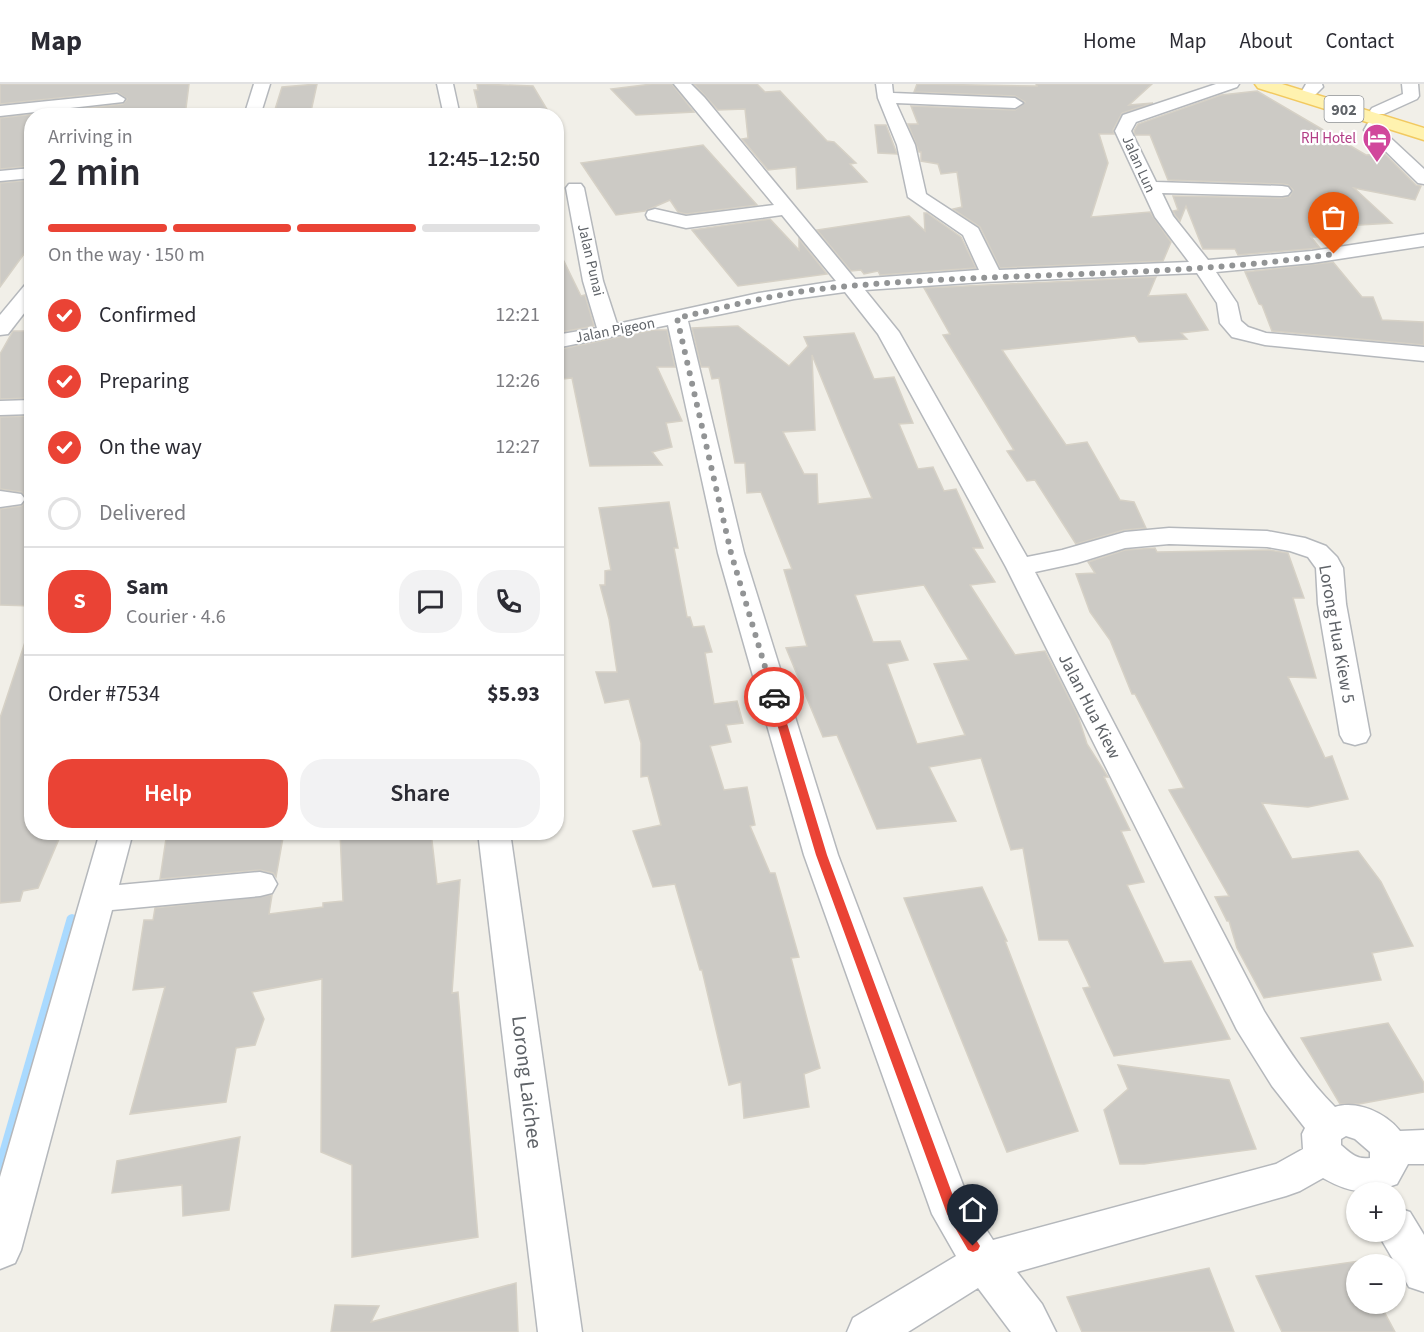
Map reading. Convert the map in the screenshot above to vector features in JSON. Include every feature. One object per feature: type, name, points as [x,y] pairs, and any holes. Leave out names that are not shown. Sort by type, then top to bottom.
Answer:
[{"type":"main road","name":"902","points":[[1264,84],[1382,117],[1424,125]]},
{"type":"main road","name":"902","points":[[1287,84],[1312,87],[1424,135]]},
{"type":"street","points":[[254,108],[262,84]]},
{"type":"street","points":[[445,84],[450,108]]},
{"type":"street","name":"Jalan Hua Kiew","points":[[682,84],[698,100],[888,332],[1019,567],[1250,1020],[1277,1066],[1306,1104],[1327,1141]]},
{"type":"street","name":"Jalan Lun","points":[[1231,84],[1129,119],[1124,124],[1124,135],[1164,217],[1203,267],[1227,303],[1231,324],[1240,332],[1265,339],[1424,354]]},
{"type":"street","points":[[1410,84],[1411,96],[1382,117],[1372,130],[1424,179]]},
{"type":"street","points":[[992,276],[971,232],[917,197],[906,145],[885,91],[1015,103]]},
{"type":"street","points":[[32,108],[117,100]]},
{"type":"street","points":[[0,111],[24,109]]},
{"type":"street","points":[[0,176],[24,174]]},
{"type":"street","points":[[1148,187],[1282,191]]},
{"type":"street","name":"Jalan Punai","points":[[575,188],[593,280],[609,332]]},
{"type":"street","points":[[655,215],[686,222],[786,209]]},
{"type":"street","name":"Jalan Pigeon","points":[[564,340],[749,302],[850,287],[992,276],[1203,267],[1316,257],[1424,240]]},
{"type":"street","points":[[0,329],[24,299]]},
{"type":"street","points":[[677,318],[731,553],[821,855],[953,1214],[983,1262],[1027,1318],[1034,1332]]},
{"type":"street","points":[[0,408],[24,408]]},
{"type":"street","name":"Lorong Hua Kiew 5","points":[[1019,567],[1067,557],[1125,540],[1161,537],[1229,536],[1284,540],[1307,546],[1323,556],[1328,563],[1331,598],[1355,735]]},
{"type":"street","points":[[0,1250],[115,840]]},
{"type":"street","name":"Lorong Laichee","points":[[495,840],[560,1332]]},
{"type":"street","points":[[100,899],[260,884]]},
{"type":"street","points":[[869,1332],[983,1262],[1286,1179],[1327,1141],[1337,1121],[1357,1122],[1377,1132],[1388,1166]]},
{"type":"street","points":[[1405,1242],[1424,1274]]},
{"type":"building","points":[[0,84],[189,84],[186,108],[88,108],[123,104],[127,99],[117,92],[0,104]]},
{"type":"building","points":[[317,84],[312,108],[275,108],[282,87]]},
{"type":"building","points":[[477,84],[533,86],[546,108],[478,108],[474,90],[478,90]]},
{"type":"building","points":[[672,84],[694,112],[636,115],[611,89]]},
{"type":"building","points":[[694,84],[757,84],[765,92],[780,91],[827,141],[834,142],[856,163],[850,164],[867,182],[797,189],[796,167],[768,170],[742,139],[748,138],[745,109],[718,110]]},
{"type":"building","points":[[917,84],[1037,86],[1036,84],[1152,84],[1129,105],[1153,103],[1122,113],[1113,130],[1114,134],[1099,134],[1108,163],[1091,217],[1150,212],[1171,242],[1163,261],[1000,268],[980,227],[953,209],[962,207],[957,172],[941,174],[938,164],[921,161],[921,152],[919,152],[908,124],[918,124],[911,106],[1015,110],[1025,102],[1015,96],[914,92]]},
{"type":"building","points":[[1257,91],[1366,155],[1385,154],[1416,185],[1421,186],[1415,200],[1354,188],[1392,223],[1326,227],[1334,237],[1311,237],[1320,248],[1238,255],[1235,249],[1203,249],[1186,206],[1180,221],[1175,215],[1173,211],[1178,210],[1173,196],[1282,198],[1290,196],[1293,190],[1288,185],[1282,184],[1168,180],[1150,135],[1135,135],[1134,131],[1138,124],[1221,95]]},
{"type":"building","points":[[24,115],[24,167],[0,169],[0,118]]},
{"type":"building","points":[[875,125],[886,125],[897,154],[878,153]]},
{"type":"building","points":[[703,145],[757,205],[686,214],[678,212],[670,200],[645,211],[616,215],[581,163]]},
{"type":"building","points":[[24,181],[24,254],[0,287],[0,183]]},
{"type":"building","points":[[924,213],[961,237],[976,268],[880,275],[878,271],[864,274],[861,270],[851,271],[817,230],[909,216],[925,231]]},
{"type":"building","points":[[770,219],[799,250],[799,239],[827,274],[738,286],[692,230]]},
{"type":"building","points":[[564,261],[581,296],[585,295],[594,326],[564,332]]},
{"type":"building","points":[[1333,262],[1362,297],[1373,297],[1382,320],[1424,322],[1424,345],[1272,331],[1245,272]]},
{"type":"building","points":[[1156,277],[1148,296],[1186,294],[1208,330],[1181,333],[1187,339],[1139,342],[1135,336],[1002,350],[1066,445],[1087,442],[1120,500],[1134,502],[1146,528],[1124,530],[1076,544],[1035,480],[1027,481],[1007,451],[1014,450],[943,335],[950,334],[924,288]]},
{"type":"building","points":[[738,326],[789,366],[808,346],[804,337],[854,333],[874,379],[894,377],[913,423],[899,424],[918,469],[933,467],[944,491],[956,489],[983,548],[973,548],[995,582],[970,585],[1015,655],[1045,651],[1078,716],[1087,744],[1108,777],[1104,777],[1130,830],[1121,831],[1144,882],[1127,885],[1164,963],[1191,961],[1230,1039],[1114,1056],[1083,988],[1090,987],[1068,940],[1039,940],[1023,848],[1011,850],[981,758],[929,767],[956,821],[877,829],[837,735],[823,737],[786,648],[807,646],[784,570],[792,569],[761,492],[747,493],[745,463],[735,463],[719,378],[712,379],[709,367],[701,367],[692,328]],"holes":[[[812,355],[841,426],[872,498],[818,504],[817,474],[804,474],[783,432],[815,430]],[[924,585],[969,660],[934,664],[965,735],[917,744],[887,664],[908,660],[900,641],[873,642],[855,595]]]},
{"type":"building","points":[[653,330],[667,330],[675,367],[657,367],[682,421],[666,423],[672,447],[652,452],[662,465],[590,466],[572,378],[564,379],[564,348]]},
{"type":"building","points":[[13,331],[24,331],[24,398],[0,399],[0,354]]},
{"type":"building","points":[[24,416],[24,496],[21,492],[0,489],[0,417]]},
{"type":"building","points":[[24,502],[24,606],[0,605],[0,509],[21,506]]},
{"type":"building","points":[[669,502],[678,548],[674,548],[687,617],[690,617],[693,627],[704,626],[712,652],[705,653],[714,704],[737,701],[743,723],[726,725],[731,742],[710,746],[724,790],[747,787],[755,825],[750,826],[770,873],[775,873],[799,957],[791,958],[820,1068],[804,1074],[809,1107],[744,1118],[741,1082],[729,1085],[702,970],[700,970],[675,884],[653,887],[633,831],[661,825],[648,776],[641,777],[641,743],[629,699],[605,703],[596,672],[617,672],[609,619],[600,585],[605,585],[605,571],[611,570],[599,508]]},
{"type":"building","points":[[1155,548],[1157,552],[1269,550],[1288,553],[1304,598],[1293,598],[1316,678],[1288,677],[1325,758],[1332,756],[1348,799],[1308,807],[1262,803],[1292,859],[1358,851],[1381,882],[1413,946],[1372,953],[1381,980],[1264,998],[1237,948],[1229,921],[1215,897],[1229,896],[1169,790],[1184,788],[1135,694],[1132,694],[1110,640],[1090,612],[1076,574],[1095,573],[1088,562],[1125,550]]},
{"type":"building","points":[[24,645],[24,840],[59,840],[38,888],[23,891],[20,901],[0,903],[0,718]]},
{"type":"building","points":[[166,840],[283,840],[276,877],[273,873],[260,870],[160,879]]},
{"type":"building","points":[[340,840],[432,840],[437,884],[460,880],[452,993],[458,992],[478,1237],[352,1257],[352,1165],[321,1152],[322,979],[252,992],[264,1019],[255,1045],[236,1048],[226,1102],[130,1114],[165,987],[133,990],[144,920],[153,920],[155,908],[272,895],[269,914],[323,907],[323,903],[343,901]]},
{"type":"building","points":[[982,887],[1007,941],[1005,941],[1078,1131],[1007,1152],[904,898]]},
{"type":"building","points":[[1388,1023],[1424,1083],[1424,1092],[1359,1104],[1340,1104],[1301,1038]]},
{"type":"building","points":[[1118,1065],[1229,1080],[1256,1149],[1144,1164],[1120,1164],[1104,1110],[1128,1089]]},
{"type":"building","points":[[240,1137],[229,1210],[183,1216],[182,1185],[112,1193],[117,1161]]},
{"type":"building","points":[[1346,1263],[1346,1314],[1385,1314],[1395,1332],[1282,1332],[1256,1276]]},
{"type":"building","points":[[1209,1268],[1234,1332],[1082,1332],[1067,1297]]},
{"type":"building","points":[[516,1283],[518,1332],[331,1332],[335,1305],[379,1306],[371,1322]]},
{"type":"waterway","points":[[0,1168],[72,917]]},
{"type":"way so far","points":[[774,697],[731,553],[677,318],[827,288],[992,276],[1203,267],[1334,254]]},
{"type":"place","name":"RH Hotel","points":[[1377,164]]},
{"type":"route","points":[[774,697],[821,855],[953,1214],[973,1246]]}]
